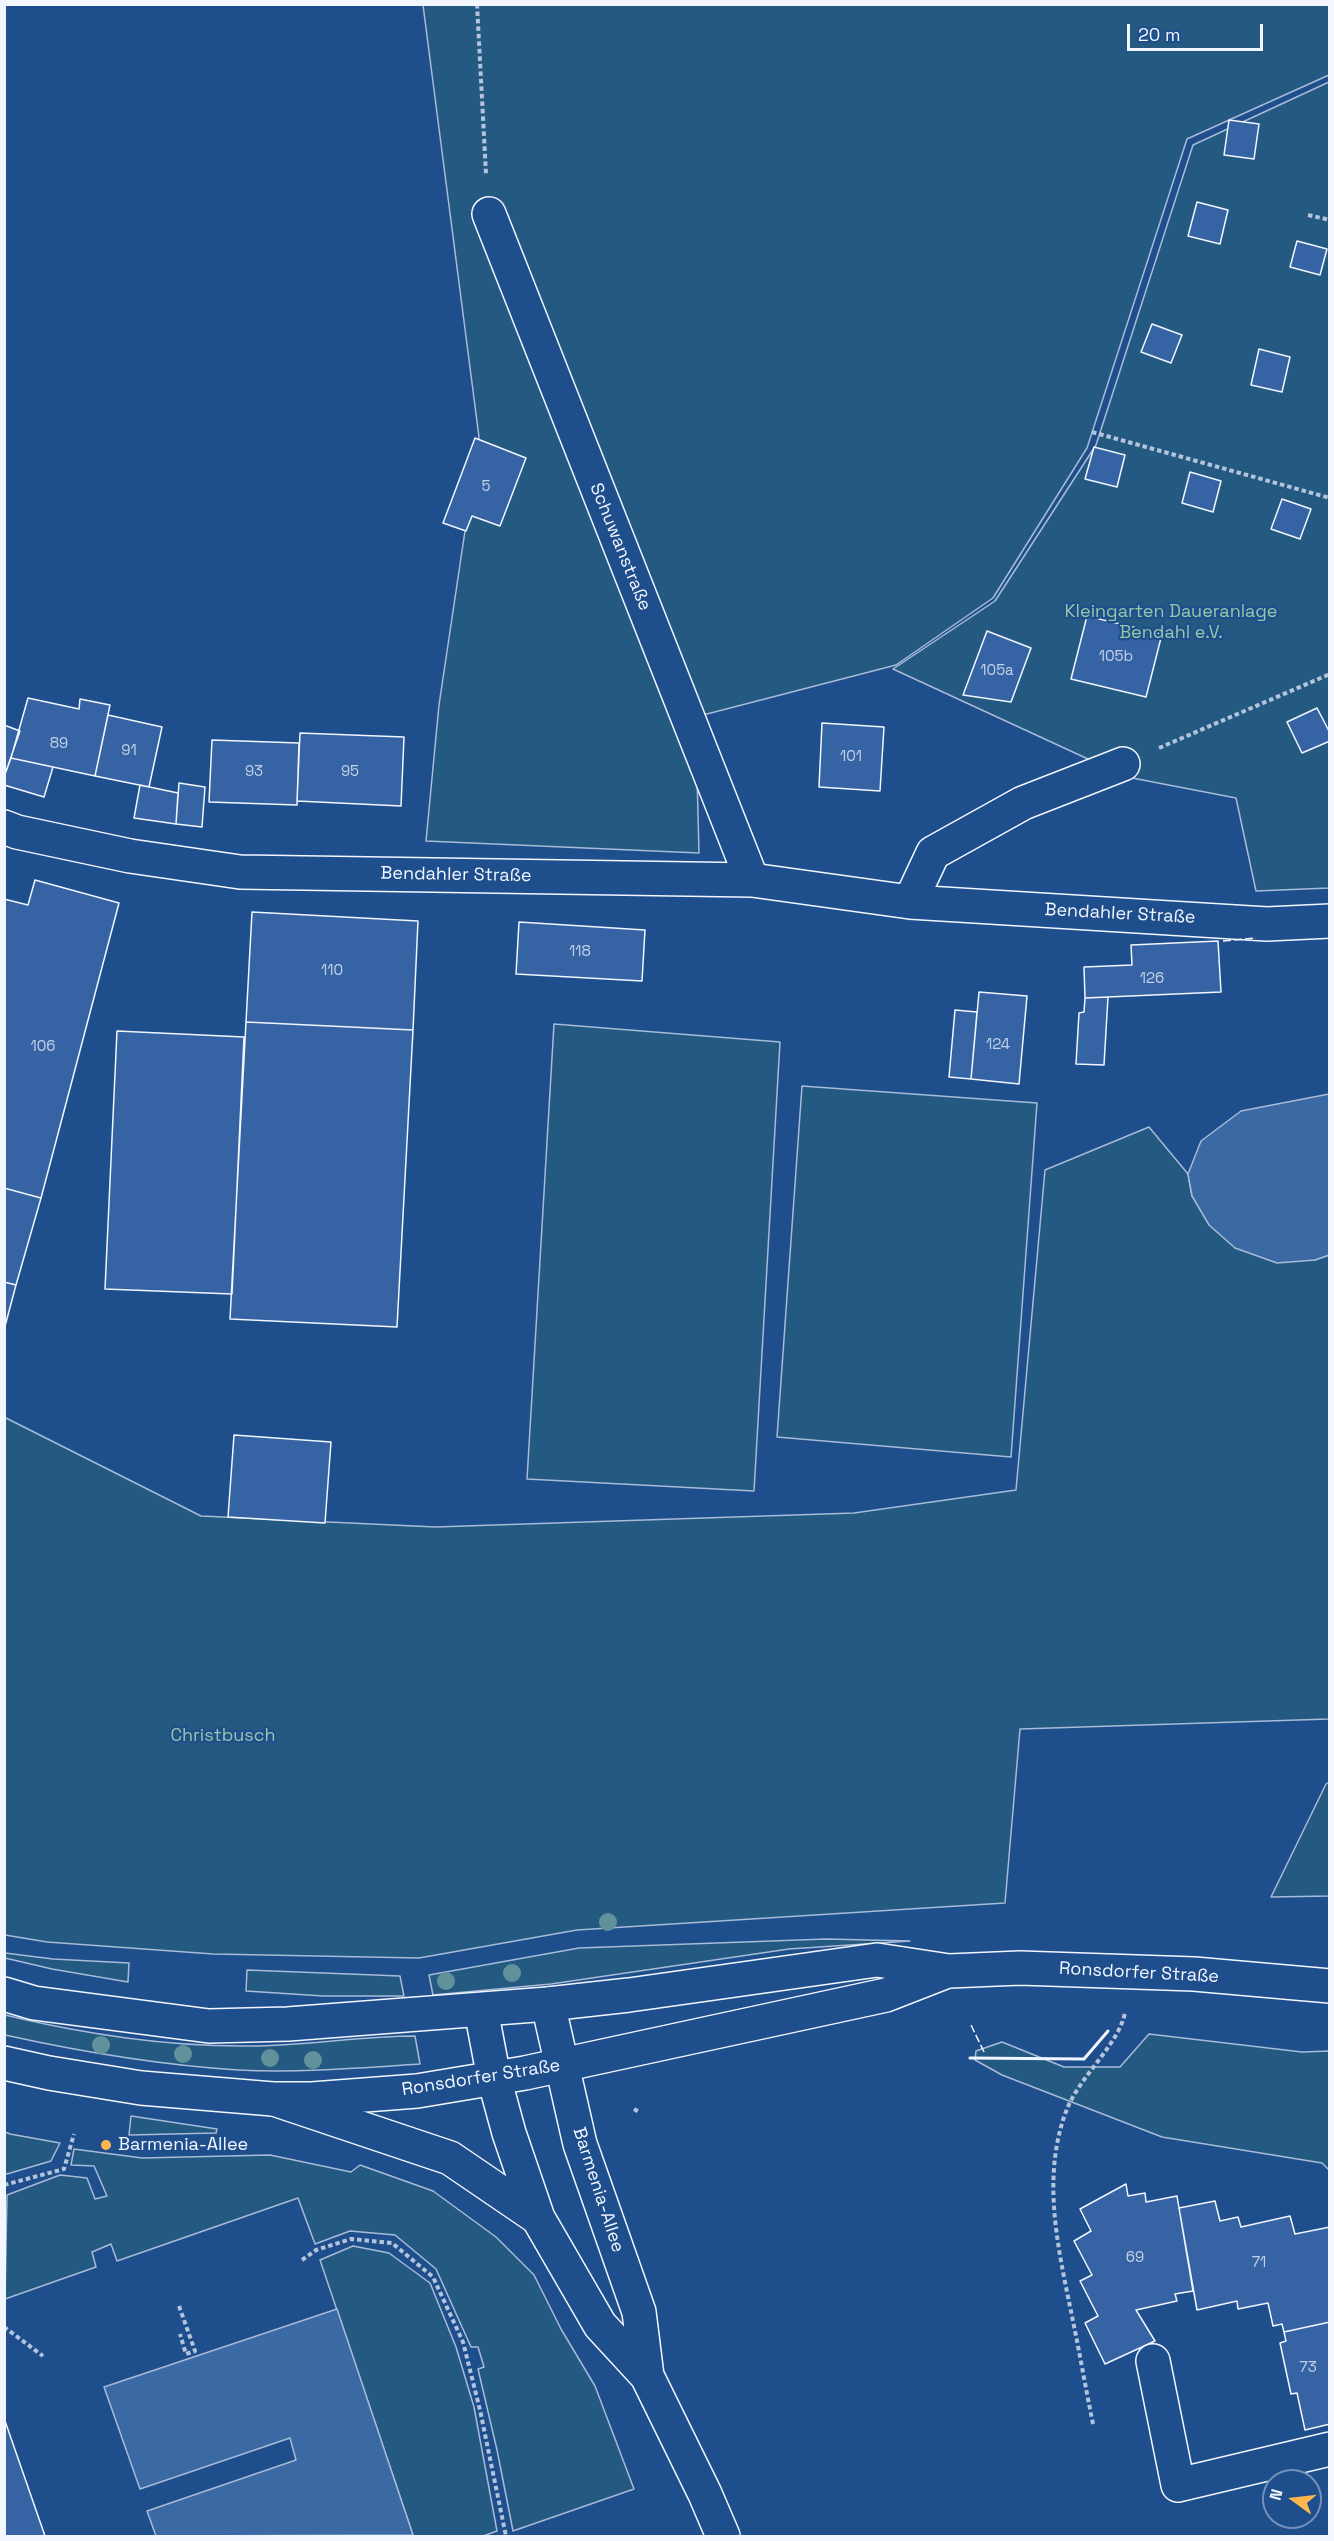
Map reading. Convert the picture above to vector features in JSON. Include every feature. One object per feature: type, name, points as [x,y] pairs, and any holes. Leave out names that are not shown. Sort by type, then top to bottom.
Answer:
[{"type":"street","name":"Schuwanstraße","points":[[489,214],[752,880]]},
{"type":"street","points":[[910,902],[933,853],[1023,803],[1123,764]]},
{"type":"street","name":"Bendahler Straße","points":[[4,827],[17,832],[130,856],[240,872],[752,880],[910,902],[1267,924],[1329,921]]},
{"type":"street","name":"Ronsdorfer Straße","points":[[4,1995],[34,2003],[209,2026],[288,2024],[548,2004],[878,1960],[949,1971],[1020,1968],[1194,1974],[1329,1986]]},
{"type":"street","name":"Ronsdorfer Straße","points":[[4,2063],[141,2088],[273,2099],[312,2099],[417,2091],[563,2065],[769,2018],[886,1995],[949,1971]]},
{"type":"street","name":"Barmenia-Allee","points":[[548,2004],[580,2144],[639,2312],[647,2376]]},
{"type":"street","name":"Barmenia-Allee","points":[[481,2010],[494,2078],[509,2133],[538,2218],[600,2325],[647,2376],[723,2536]]},
{"type":"street","name":"Barmenia-Allee","points":[[273,2099],[450,2158],[538,2218]]},
{"type":"street","points":[[1153,2361],[1178,2485],[1329,2449]]},
{"type":"path","points":[[477,4],[489,214]]},
{"type":"path","points":[[1308,215],[1329,220]]},
{"type":"path","points":[[1092,432],[1329,498]]},
{"type":"path","points":[[1123,764],[1329,674]]},
{"type":"path","points":[[1093,2424],[1058,2249],[1053,2184],[1055,2158],[1067,2109],[1085,2077],[1122,2025]]},
{"type":"path","points":[[634,2109],[639,2112]]},
{"type":"path","points":[[4,2185],[64,2169],[74,2134]]},
{"type":"path","points":[[302,2260],[316,2250],[351,2239],[392,2243],[433,2277],[463,2342],[480,2410],[506,2536]]},
{"type":"path","points":[[179,2306],[195,2351],[186,2354],[180,2334]]},
{"type":"path","points":[[4,2327],[43,2356]]},
{"type":"green space","points":[[423,5],[1329,5],[1329,75],[1187,139],[1087,448],[993,598],[896,665],[676,722],[697,775],[699,853],[426,841],[439,705],[479,437]]},
{"type":"green space","name":"Kleingarten Daueranlage Bendahl e.V.","points":[[1329,82],[1329,888],[1256,891],[1236,798],[1127,777],[893,669],[995,601],[1096,445],[1193,145]]},
{"type":"green space","points":[[554,1024],[780,1042],[754,1491],[527,1479]]},
{"type":"green space","points":[[802,1086],[1037,1103],[1011,1457],[777,1437]]},
{"type":"green space","name":"Christbusch","points":[[1149,1127],[1188,1174],[1192,1196],[1315,1260],[1329,1255],[1329,1719],[1020,1729],[1005,1903],[577,1930],[419,1958],[213,1954],[47,1942],[5,1935],[4,1417],[201,1516],[435,1527],[854,1513],[1016,1490],[1045,1170]]},
{"type":"green space","points":[[1329,1782],[1329,1896],[1271,1897],[1326,1784]]},
{"type":"green space","points":[[826,1939],[910,1941],[789,1949],[551,1984],[433,1995],[429,1975],[579,1948]]},
{"type":"green space","points":[[5,1953],[53,1959],[129,1963],[128,1982],[5,1958]]},
{"type":"green space","points":[[247,1970],[400,1976],[404,1996],[323,1996],[246,1991]]},
{"type":"green space","points":[[5,2015],[126,2038],[219,2046],[271,2046],[415,2036],[420,2064],[284,2071],[179,2065],[63,2047],[5,2035]]},
{"type":"green space","points":[[1149,2034],[1302,2052],[1329,2051],[1329,2170],[1322,2163],[1162,2137],[1002,2075],[975,2060],[976,2051],[1002,2042],[1064,2067],[1120,2067]]},
{"type":"green space","points":[[131,2116],[217,2129],[216,2133],[129,2135]]},
{"type":"green space","points":[[5,2132],[60,2143],[51,2161],[7,2174],[5,2173]]},
{"type":"green space","points":[[74,2149],[142,2158],[270,2155],[351,2172],[360,2165],[433,2191],[496,2237],[534,2275],[561,2329],[595,2386],[634,2489],[513,2531],[478,2369],[484,2367],[478,2347],[471,2347],[436,2269],[395,2235],[350,2231],[315,2244],[298,2198],[117,2261],[111,2244],[92,2252],[96,2267],[5,2299],[7,2195],[60,2175],[87,2178],[95,2199],[107,2196],[94,2166],[71,2165]]},
{"type":"green space","points":[[353,2246],[389,2253],[430,2283],[456,2347],[474,2407],[497,2531],[483,2536],[410,2536],[413,2535],[320,2260]]},
{"type":"shaded area","points":[[1329,1094],[1329,1255],[1315,1260],[1277,1263],[1235,1248],[1209,1225],[1192,1196],[1188,1174],[1201,1141],[1241,1111]]},
{"type":"shaded area","points":[[337,2309],[413,2535],[156,2536],[147,2511],[296,2460],[290,2438],[140,2489],[104,2387]]},
{"type":"building","points":[[1229,120],[1259,124],[1254,159],[1224,155]]},
{"type":"building","points":[[1197,202],[1228,210],[1220,244],[1188,236]]},
{"type":"building","points":[[1297,241],[1327,249],[1320,275],[1290,267]]},
{"type":"building","points":[[1152,324],[1182,335],[1171,363],[1141,352]]},
{"type":"building","points":[[1259,349],[1290,357],[1282,392],[1251,385]]},
{"type":"building","points":[[475,438],[526,458],[500,526],[472,516],[466,531],[443,523]]},
{"type":"building","points":[[1094,447],[1125,455],[1117,487],[1085,479]]},
{"type":"building","points":[[1190,472],[1221,481],[1213,512],[1182,503]]},
{"type":"building","points":[[1282,499],[1311,509],[1300,539],[1271,529]]},
{"type":"building","points":[[1087,616],[1162,634],[1146,697],[1071,679]]},
{"type":"building","points":[[987,631],[1031,648],[1011,702],[963,695]]},
{"type":"building","points":[[28,698],[79,709],[80,699],[110,705],[95,776],[11,758]]},
{"type":"building","points":[[1317,708],[1330,733],[1330,741],[1302,753],[1287,722]]},
{"type":"building","points":[[108,715],[162,727],[149,787],[95,776]]},
{"type":"building","points":[[822,723],[884,727],[880,791],[819,787]]},
{"type":"building","points":[[4,725],[20,731],[4,777]]},
{"type":"building","points":[[300,733],[404,737],[401,806],[297,801]]},
{"type":"building","points":[[212,740],[299,743],[297,805],[209,802]]},
{"type":"building","points":[[11,758],[53,767],[44,797],[4,785],[4,777]]},
{"type":"building","points":[[179,783],[205,787],[202,827],[176,824]]},
{"type":"building","points":[[140,785],[178,793],[176,824],[134,818]]},
{"type":"building","points":[[35,880],[119,903],[41,1198],[4,1188],[4,899],[28,905]]},
{"type":"building","points":[[252,912],[418,921],[413,1030],[246,1022]]},
{"type":"building","points":[[519,922],[645,930],[642,981],[516,974]]},
{"type":"building","points":[[1218,941],[1221,992],[1085,998],[1084,967],[1132,965],[1131,945]]},
{"type":"building","points":[[979,992],[1027,996],[1019,1084],[971,1079]]},
{"type":"building","points":[[1108,997],[1104,1065],[1076,1064],[1079,1013],[1084,1012],[1085,998]]},
{"type":"building","points":[[955,1010],[977,1012],[971,1079],[949,1077]]},
{"type":"building","points":[[246,1022],[413,1030],[397,1327],[230,1319]]},
{"type":"building","points":[[117,1031],[244,1037],[232,1294],[105,1289]]},
{"type":"building","points":[[4,1188],[41,1198],[16,1285],[4,1282]]},
{"type":"building","points":[[4,1282],[16,1285],[4,1330]]},
{"type":"building","points":[[234,1435],[331,1442],[325,1523],[228,1517]]},
{"type":"building","points":[[1126,2184],[1128,2196],[1145,2193],[1146,2202],[1177,2196],[1193,2291],[1175,2294],[1177,2301],[1136,2310],[1155,2341],[1105,2364],[1085,2323],[1098,2316],[1080,2281],[1092,2275],[1074,2241],[1091,2231],[1080,2209]]},
{"type":"building","points":[[1215,2201],[1220,2221],[1238,2217],[1241,2227],[1290,2216],[1295,2234],[1330,2227],[1330,2322],[1284,2332],[1282,2324],[1273,2326],[1268,2303],[1238,2309],[1237,2301],[1197,2310],[1179,2208]]},
{"type":"building","points":[[1330,2322],[1330,2424],[1305,2430],[1297,2393],[1291,2394],[1280,2343],[1286,2341],[1284,2332]]},
{"type":"building","points":[[4,2418],[45,2536],[4,2536]]},
{"type":"fence","points":[[1223,941],[1256,938]]},
{"type":"fence","points":[[971,2025],[985,2054]]},
{"type":"wall","points":[[970,2058],[1084,2059],[1108,2031]]},
{"type":"place","name":"Barmenia-Allee","points":[[106,2145]]}]
